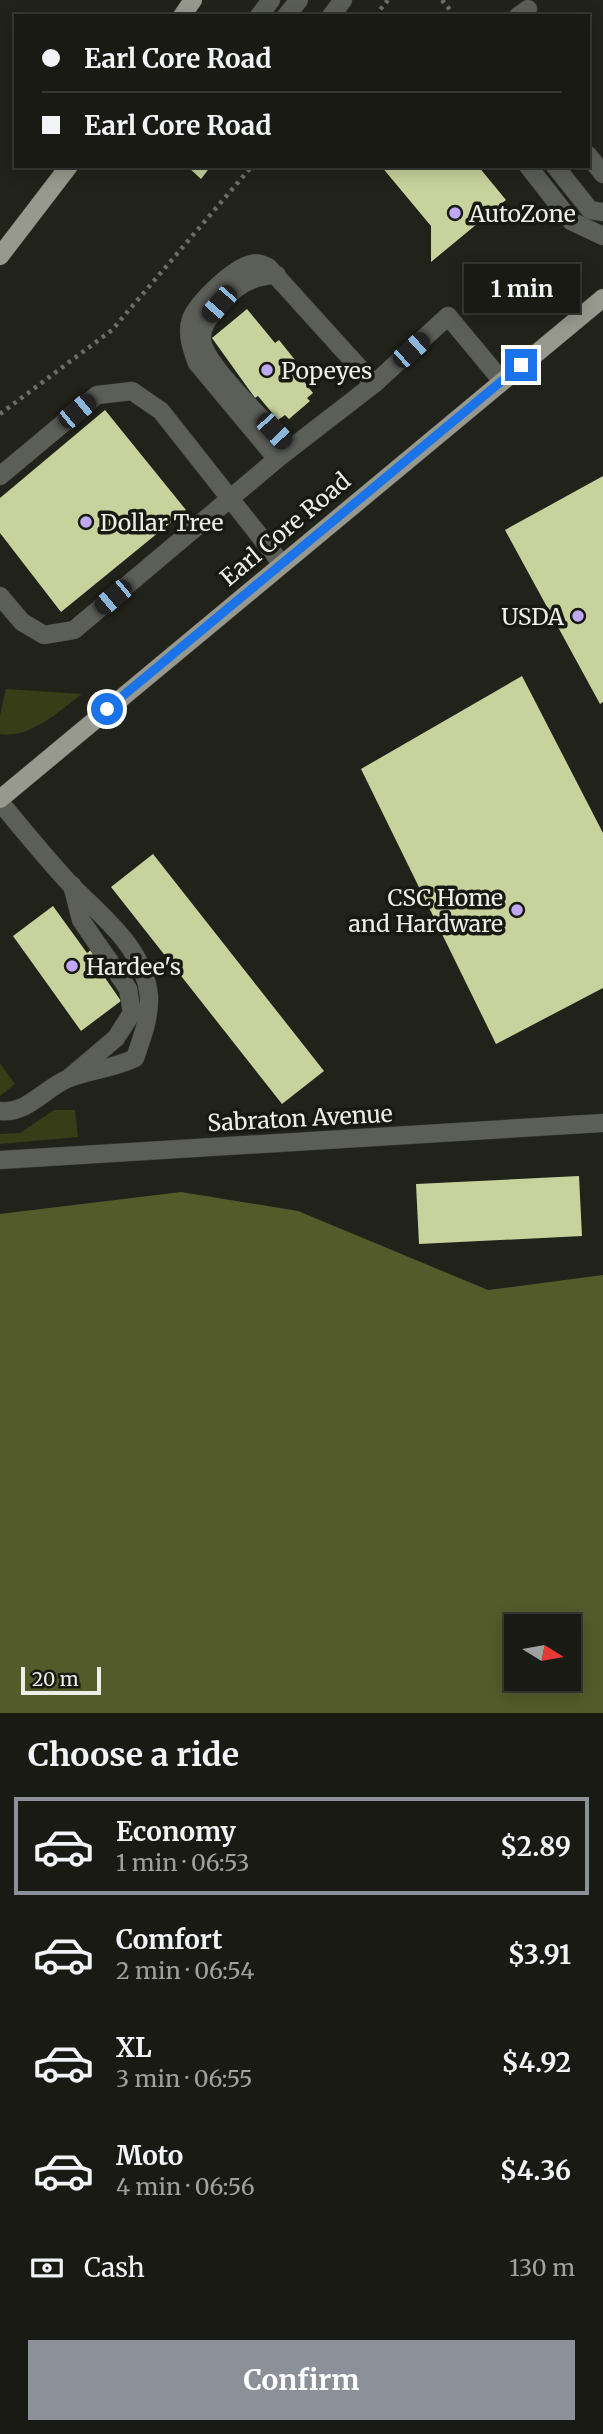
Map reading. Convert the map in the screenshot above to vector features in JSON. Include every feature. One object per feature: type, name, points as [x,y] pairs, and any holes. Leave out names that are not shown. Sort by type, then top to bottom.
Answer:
[{"type":"main road","points":[[0,256],[67,168]]},
{"type":"main road","name":"Earl Core Road","points":[[0,801],[281,563],[603,298]]},
{"type":"street","points":[[288,14],[299,0]]},
{"type":"street","points":[[590,158],[603,174]]},
{"type":"street","points":[[530,168],[571,221],[603,236]]},
{"type":"street","points":[[557,168],[590,210],[603,212]]},
{"type":"street","points":[[284,454],[197,363],[190,344],[191,321],[201,301],[242,268],[254,263],[268,267],[374,384]]},
{"type":"street","points":[[0,596],[22,622],[44,635],[74,630],[284,454],[374,384],[448,316],[502,382]]},
{"type":"street","points":[[0,475],[97,395],[132,391],[162,411],[281,563]]},
{"type":"street","points":[[0,801],[72,885],[105,915],[136,957],[149,995],[146,1027],[135,1058],[119,1066],[68,1079]]},
{"type":"street","points":[[0,1111],[14,1112],[68,1079],[116,1038],[132,1013],[128,989],[81,919],[72,885]]},
{"type":"street","name":"Sabraton Avenue","points":[[0,1160],[603,1123]]},
{"type":"path","points":[[377,14],[388,0]]},
{"type":"path","points":[[442,0],[453,14]]},
{"type":"path","points":[[0,414],[112,330],[250,168]]},
{"type":"green space","points":[[6,689],[82,694],[33,728],[0,734],[0,715]]},
{"type":"green space","points":[[0,1063],[15,1084],[0,1096]]},
{"type":"green space","points":[[54,1110],[75,1110],[78,1137],[0,1144],[0,1134],[20,1133]]},
{"type":"green space","points":[[181,1192],[298,1211],[488,1290],[603,1275],[603,1713],[0,1713],[0,1214]]},
{"type":"building","points":[[189,168],[209,168],[201,179]]},
{"type":"building","name":"AutoZone","points":[[383,168],[480,168],[506,200],[431,262],[431,226]]},
{"type":"building","name":"Popeyes","points":[[247,309],[275,343],[279,340],[295,360],[290,364],[313,393],[307,398],[310,401],[289,419],[285,415],[278,420],[258,396],[255,398],[212,338]]},
{"type":"building","name":"Dollar Tree","points":[[105,410],[186,510],[61,612],[0,533],[0,498]]},
{"type":"building","name":"USDA","points":[[603,476],[603,702],[600,704],[505,530]]},
{"type":"building","name":"CSC Home and Hardware","points":[[522,676],[603,833],[603,988],[496,1044],[361,769]]},
{"type":"building","points":[[153,854],[324,1071],[282,1104],[111,887]]},
{"type":"building","name":"Hardee's","points":[[53,906],[87,953],[105,939],[119,959],[101,972],[121,1001],[81,1031],[13,936]]},
{"type":"building","points":[[579,1176],[582,1236],[419,1244],[416,1184]]},
{"type":"place","name":"AutoZone","points":[[455,213]]},
{"type":"place","name":"Popeyes","points":[[267,370]]},
{"type":"place","name":"Dollar Tree","points":[[86,522]]},
{"type":"place","name":"USDA","points":[[578,616]]},
{"type":"place","name":"CSC Home and Hardware","points":[[517,910]]},
{"type":"place","name":"Hardee's","points":[[72,966]]},
{"type":"route","points":[[107,709],[521,365]]}]
